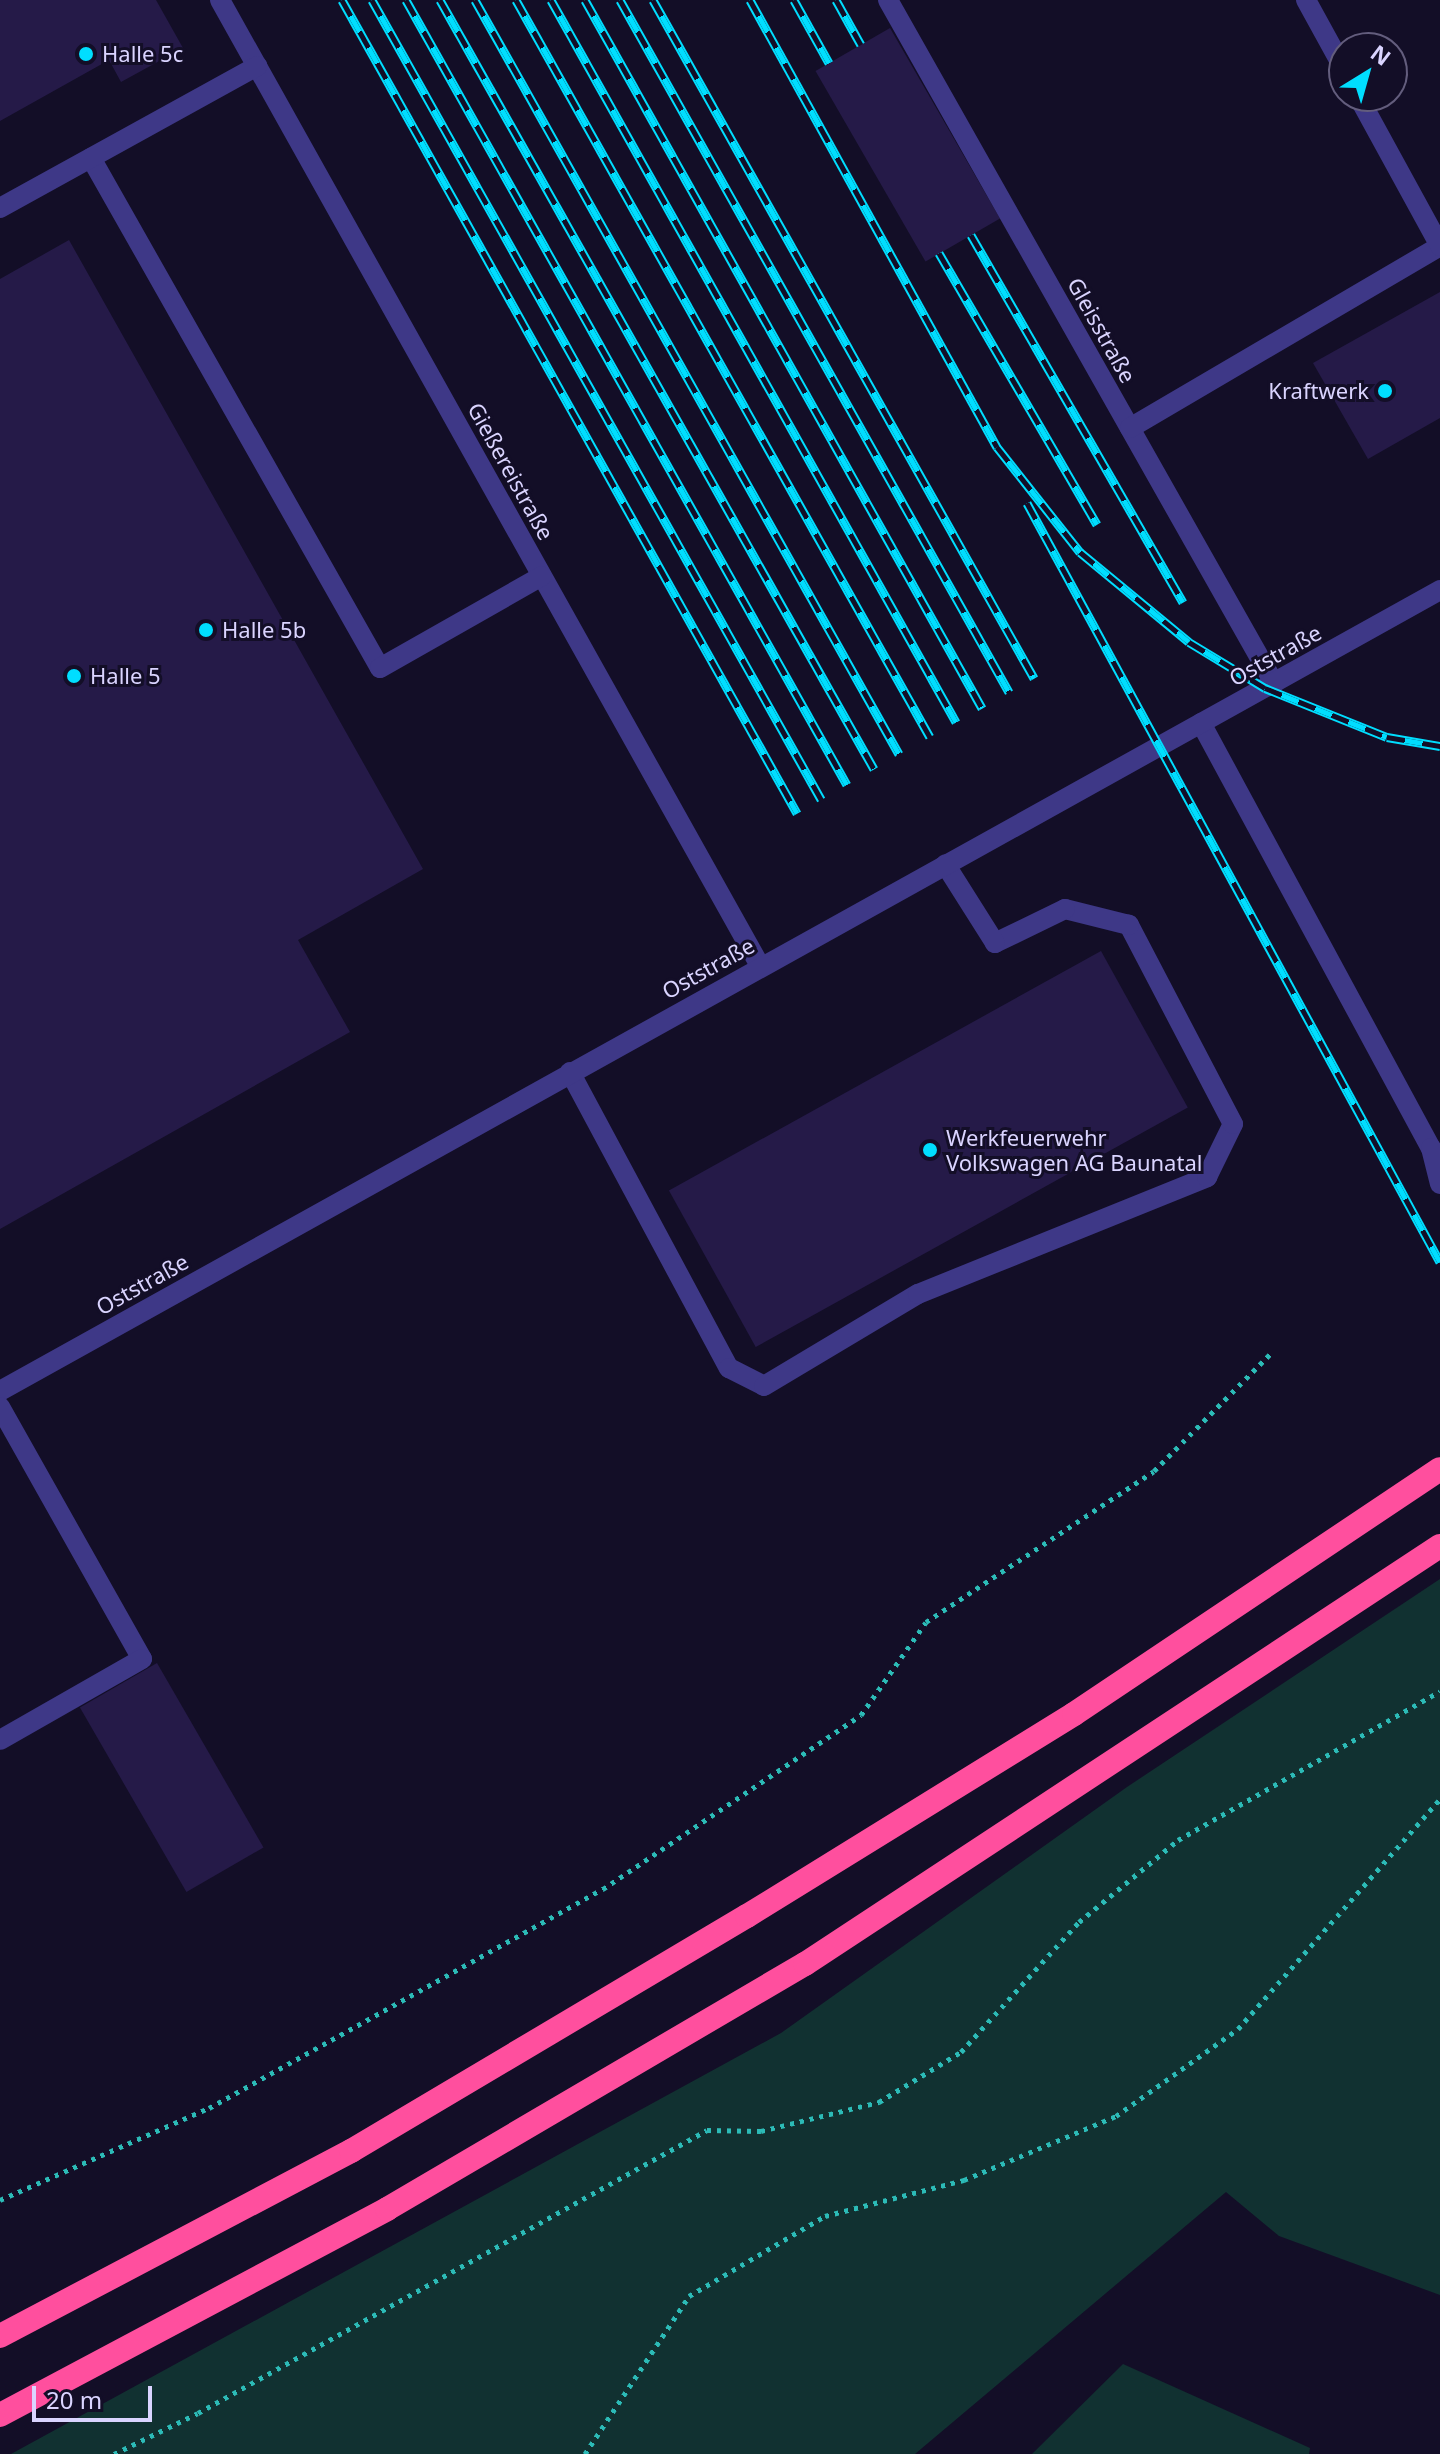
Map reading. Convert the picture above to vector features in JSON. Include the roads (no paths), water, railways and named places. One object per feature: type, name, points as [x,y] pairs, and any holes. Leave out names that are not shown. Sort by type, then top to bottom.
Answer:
[{"type":"highway","points":[[0,2336],[351,2151],[747,1916],[1074,1714],[1438,1470]]},
{"type":"highway","points":[[0,2415],[387,2209],[805,1964],[1440,1546]]},
{"type":"street","name":"Gießereistraße","points":[[220,0],[760,966]]},
{"type":"street","name":"Gleisstraße","points":[[888,0],[1274,683]]},
{"type":"street","points":[[1306,0],[1328,40]]},
{"type":"street","points":[[0,208],[257,66]]},
{"type":"street","points":[[1130,428],[1440,246],[1367,112]]},
{"type":"street","points":[[91,158],[380,668],[542,576]]},
{"type":"street","name":"Oststraße","points":[[0,1391],[1440,590]]},
{"type":"street","points":[[1201,723],[1431,1148],[1440,1184]]},
{"type":"street","points":[[570,1072],[729,1368],[764,1386],[918,1294],[1207,1177],[1233,1124],[1129,925],[1065,909],[995,943],[945,864]]},
{"type":"street","points":[[0,1407],[142,1659],[0,1740]]},
{"type":"railway","points":[[342,0],[797,813]]},
{"type":"railway","points":[[372,0],[821,799]]},
{"type":"railway","points":[[406,0],[847,785]]},
{"type":"railway","points":[[440,0],[874,769]]},
{"type":"railway","points":[[475,0],[899,754]]},
{"type":"railway","points":[[516,0],[930,737]]},
{"type":"railway","points":[[551,0],[956,722]]},
{"type":"railway","points":[[585,0],[982,708]]},
{"type":"railway","points":[[620,0],[1009,692]]},
{"type":"railway","points":[[653,0],[1034,678]]},
{"type":"railway","points":[[750,0],[997,447],[1080,552],[1189,642],[1265,688],[1387,737],[1440,746]]},
{"type":"railway","points":[[794,0],[829,63]]},
{"type":"railway","points":[[836,0],[861,45]]},
{"type":"railway","points":[[971,235],[1183,602]]},
{"type":"railway","points":[[939,253],[1097,524]]},
{"type":"railway","points":[[1027,503],[1440,1262]]},
{"type":"place","name":"Halle 5c","points":[[86,54]]},
{"type":"place","name":"Kraftwerk","points":[[1385,391]]},
{"type":"place","name":"Halle 5b","points":[[206,630]]},
{"type":"place","name":"Halle 5","points":[[74,676]]},
{"type":"place","name":"Werkfeuerwehr Volkswagen AG Baunatal","points":[[930,1150]]}]
